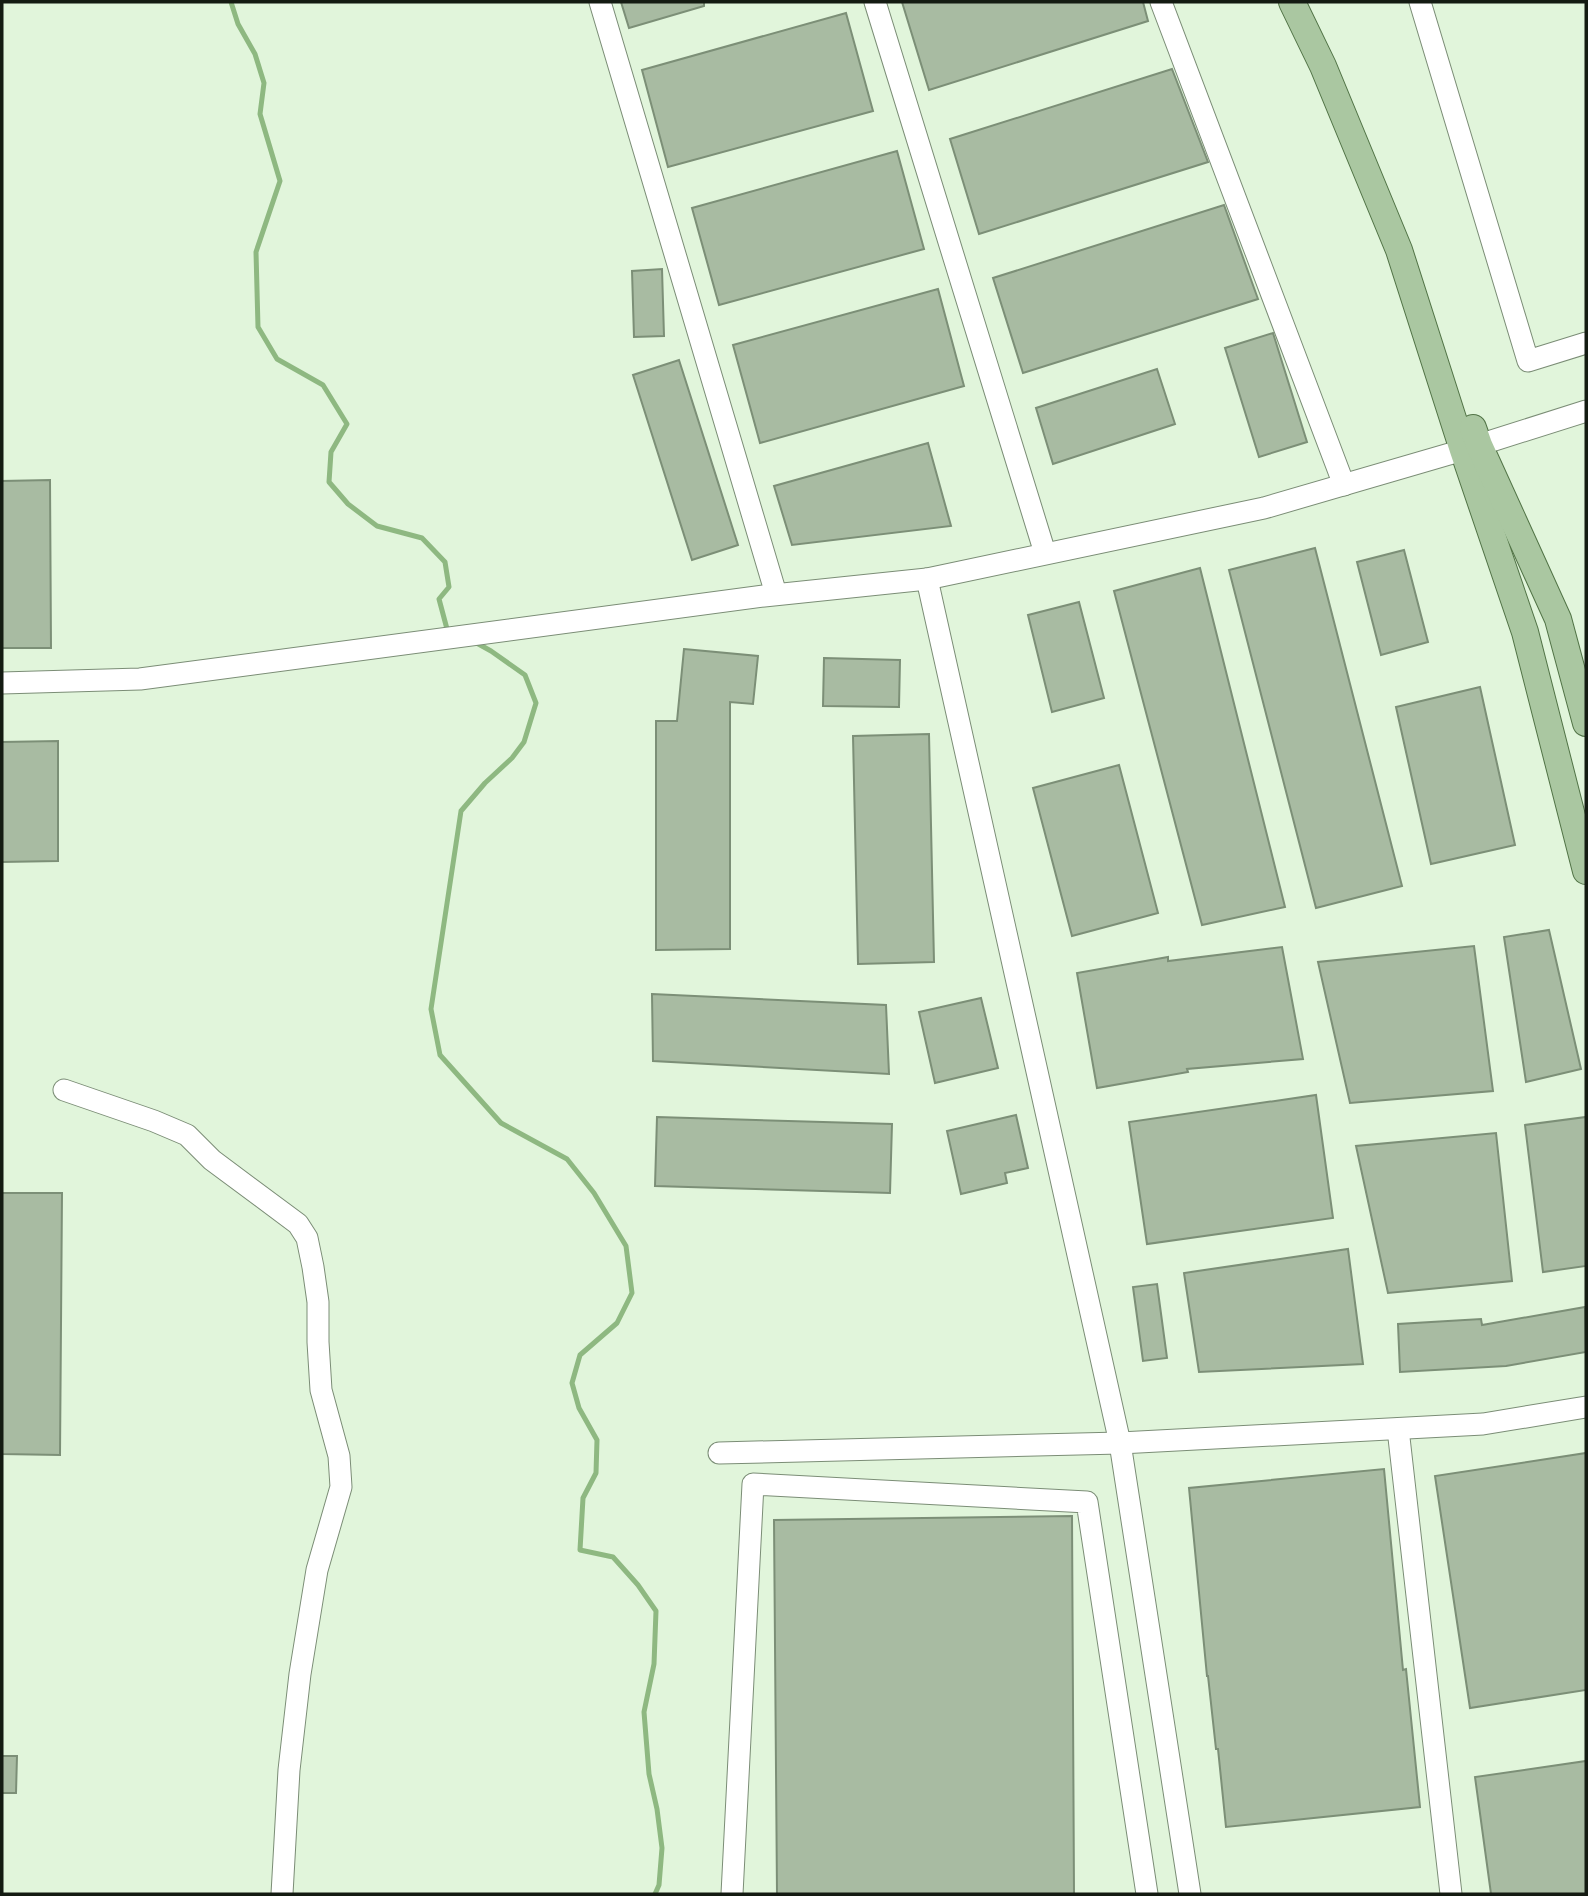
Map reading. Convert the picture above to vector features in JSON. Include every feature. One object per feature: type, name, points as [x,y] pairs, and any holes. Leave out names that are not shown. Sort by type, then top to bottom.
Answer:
[{"type":"main road","points":[[1292,2],[1322,66],[1399,250],[1471,447],[1558,619],[1586,723]]},
{"type":"main road","points":[[1307,2],[1335,60],[1412,244],[1525,632],[1586,871]]},
{"type":"street","points":[[600,2],[776,594]]},
{"type":"street","points":[[875,2],[1045,553]]},
{"type":"street","points":[[1161,2],[1344,485]]},
{"type":"street","points":[[1420,2],[1528,361],[1586,343]]},
{"type":"street","points":[[2,683],[140,680],[776,594],[927,579],[1264,508],[1586,411]]},
{"type":"street","points":[[927,579],[1120,1443],[1190,1894]]},
{"type":"street","points":[[64,1090],[155,1121],[187,1135],[212,1160],[298,1224],[307,1238],[318,1302],[321,1390],[339,1456],[341,1487],[317,1570],[300,1674],[289,1770],[282,1894]]},
{"type":"street","points":[[719,1453],[1120,1443],[1398,1429],[1483,1424],[1586,1407]]},
{"type":"street","points":[[1398,1429],[1451,1894]]},
{"type":"street","points":[[732,1894],[753,1484],[1087,1502],[1147,1894]]},
{"type":"building","points":[[621,2],[704,2],[704,6],[629,28]]},
{"type":"building","points":[[902,2],[1143,2],[1148,21],[929,90]]},
{"type":"building","points":[[846,13],[873,111],[668,167],[642,70]]},
{"type":"building","points":[[1172,69],[1208,162],[979,234],[950,139]]},
{"type":"building","points":[[897,151],[924,249],[719,305],[692,208]]},
{"type":"building","points":[[1224,205],[1258,299],[1023,373],[993,278]]},
{"type":"building","points":[[662,269],[664,336],[634,337],[632,271]]},
{"type":"building","points":[[938,289],[964,386],[760,443],[733,345]]},
{"type":"building","points":[[1273,333],[1307,442],[1259,457],[1225,348]]},
{"type":"building","points":[[679,360],[738,545],[692,560],[633,375]]},
{"type":"building","points":[[1157,369],[1175,424],[1053,464],[1036,408]]},
{"type":"building","points":[[928,443],[951,526],[792,545],[774,486]]},
{"type":"building","points":[[50,480],[51,648],[2,648],[2,481]]},
{"type":"building","points":[[1315,548],[1402,886],[1316,908],[1229,570]]},
{"type":"building","points":[[1404,550],[1428,642],[1381,655],[1357,562]]},
{"type":"building","points":[[1200,568],[1285,907],[1202,925],[1114,591]]},
{"type":"building","points":[[1079,602],[1104,698],[1052,712],[1028,615]]},
{"type":"building","points":[[684,649],[758,656],[753,704],[730,702],[730,949],[656,950],[656,721],[677,721]]},
{"type":"building","points":[[824,658],[900,660],[899,707],[823,706]]},
{"type":"building","points":[[1480,687],[1515,845],[1431,864],[1396,707]]},
{"type":"building","points":[[929,734],[934,962],[858,964],[853,736]]},
{"type":"building","points":[[58,741],[58,861],[2,862],[2,742]]},
{"type":"building","points":[[1119,765],[1158,913],[1072,936],[1033,788]]},
{"type":"building","points":[[1549,930],[1581,1069],[1526,1082],[1504,937]]},
{"type":"building","points":[[1474,946],[1493,1091],[1350,1103],[1318,962]]},
{"type":"building","points":[[1282,947],[1303,1059],[1187,1069],[1188,1072],[1097,1088],[1077,973],[1168,957],[1168,961]]},
{"type":"building","points":[[652,994],[886,1005],[889,1074],[653,1061]]},
{"type":"building","points":[[981,998],[998,1068],[935,1083],[919,1012]]},
{"type":"building","points":[[1316,1095],[1333,1218],[1147,1244],[1129,1122]]},
{"type":"building","points":[[1016,1115],[1028,1168],[1005,1173],[1007,1183],[961,1194],[947,1131]]},
{"type":"building","points":[[657,1117],[892,1124],[890,1193],[655,1186]]},
{"type":"building","points":[[1586,1117],[1586,1266],[1543,1272],[1525,1125]]},
{"type":"building","points":[[1496,1133],[1512,1281],[1388,1293],[1356,1146]]},
{"type":"building","points":[[2,1193],[62,1193],[60,1455],[2,1454]]},
{"type":"building","points":[[1348,1249],[1363,1364],[1199,1372],[1184,1273]]},
{"type":"building","points":[[1157,1284],[1167,1358],[1143,1361],[1133,1287]]},
{"type":"building","points":[[1585,1307],[1586,1352],[1506,1366],[1400,1372],[1398,1324],[1481,1319],[1482,1325]]},
{"type":"building","points":[[1586,1453],[1586,1690],[1470,1708],[1435,1476]]},
{"type":"building","points":[[1384,1469],[1403,1670],[1406,1669],[1420,1807],[1226,1827],[1207,1676],[1189,1488]]},
{"type":"building","points":[[1072,1516],[1074,1894],[777,1894],[774,1520]]},
{"type":"building","points":[[2,1756],[17,1756],[16,1793],[2,1793]]},
{"type":"building","points":[[1586,1761],[1586,1894],[1491,1894],[1475,1777]]},
{"type":"waterway","points":[[231,2],[238,24],[255,54],[264,83],[260,114],[280,181],[256,252],[258,327],[277,359],[323,385],[347,424],[331,452],[329,482],[348,504],[377,526],[422,538],[445,562],[449,587],[439,599],[447,629],[452,631]]},
{"type":"waterway","points":[[473,641],[525,675],[536,703],[524,742],[461,811],[431,1009],[440,1055],[501,1123],[567,1159],[594,1193],[626,1246],[632,1293],[617,1323],[580,1355],[572,1383],[579,1408],[597,1440],[596,1473],[583,1498],[580,1550],[613,1557],[638,1585],[656,1611],[654,1664],[644,1712],[649,1774],[662,1848],[659,1885],[655,1894]]}]
